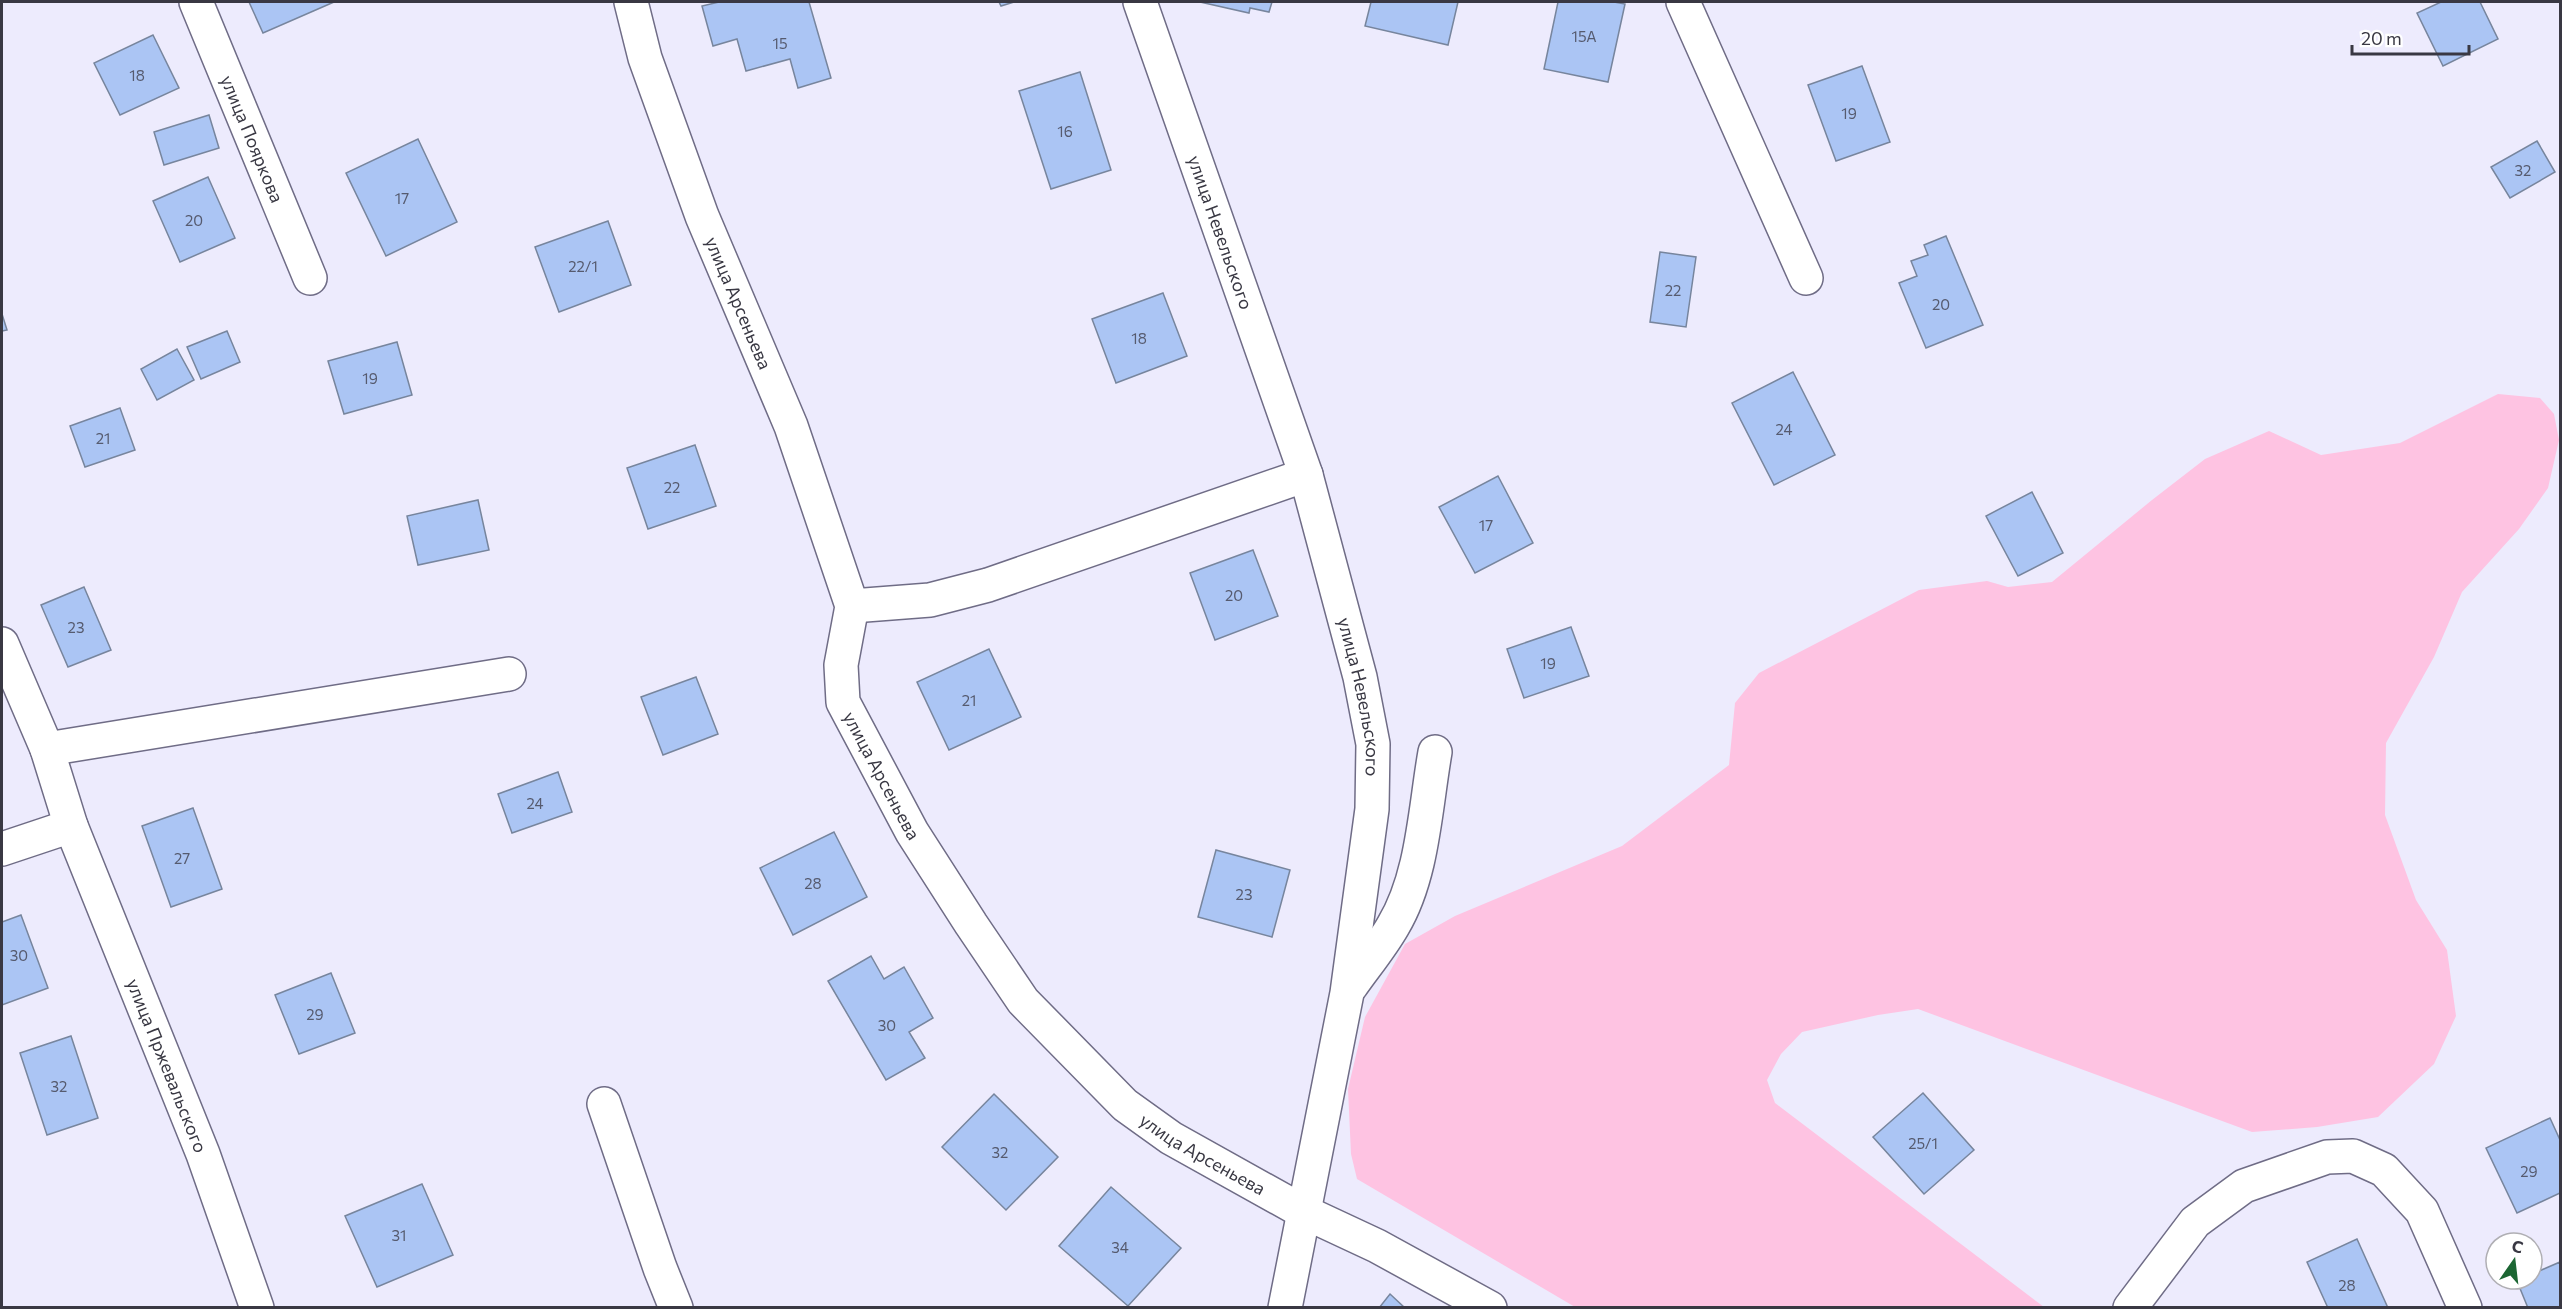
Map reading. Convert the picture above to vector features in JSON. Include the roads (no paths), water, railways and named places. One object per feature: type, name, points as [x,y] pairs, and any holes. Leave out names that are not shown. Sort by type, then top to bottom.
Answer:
[{"type":"street","name":"улица Пояркова","points":[[196,2],[310,278]]},
{"type":"street","name":"улица Арсеньева","points":[[631,2],[645,58],[702,216],[791,426],[852,606],[841,665],[843,702],[912,832],[1023,1001],[1125,1105],[1171,1138],[1302,1211]]},
{"type":"street","name":"улица Невельского","points":[[1140,2],[1306,475],[1360,677],[1373,744],[1372,809],[1347,993],[1302,1211]]},
{"type":"street","points":[[1683,2],[1806,278]]},
{"type":"street","points":[[852,606],[930,600],[988,585],[1306,475]]},
{"type":"street","name":"улица Пржевальского","points":[[2,644],[47,749],[71,826],[203,1154],[257,1308]]},
{"type":"street","points":[[47,749],[509,674]]},
{"type":"street","points":[[1347,993],[1394,925],[1408,892],[1435,752]]},
{"type":"street","points":[[2,849],[71,826]]},
{"type":"street","points":[[604,1104],[676,1308]]},
{"type":"street","points":[[2130,1308],[2194,1222],[2244,1186],[2327,1157],[2354,1156],[2384,1170],[2422,1211],[2465,1308]]},
{"type":"street","points":[[1285,1308],[1302,1211],[1377,1246],[1490,1308]]}]
